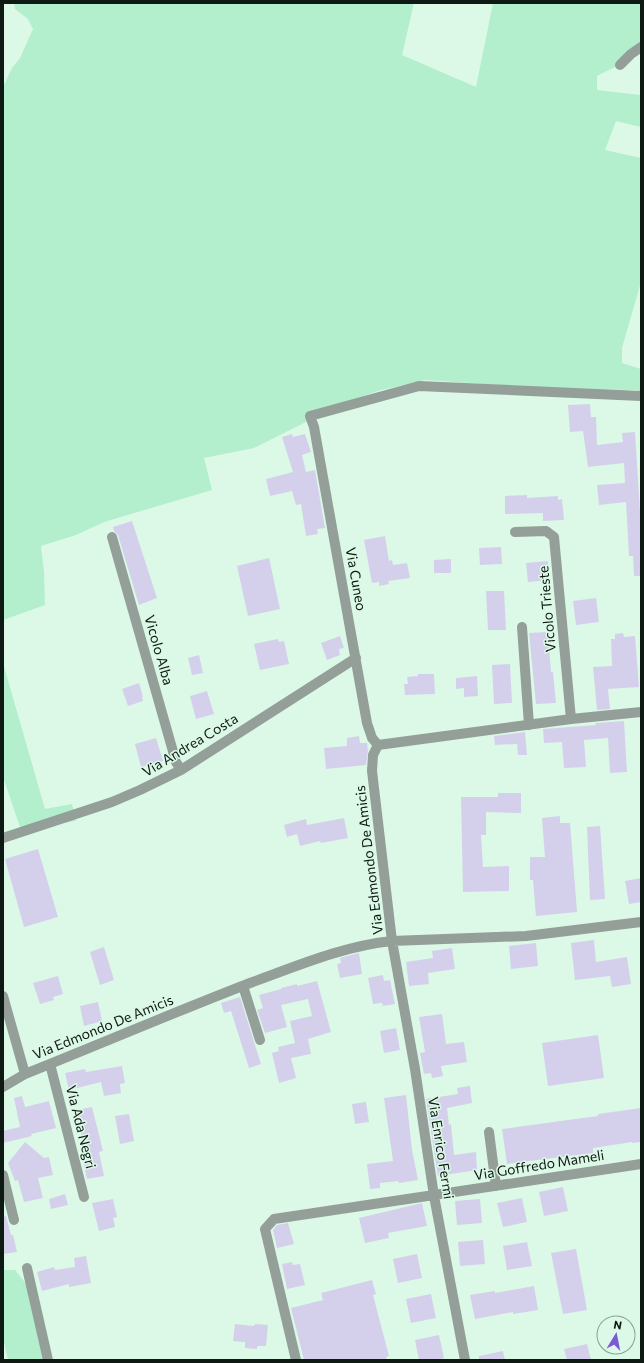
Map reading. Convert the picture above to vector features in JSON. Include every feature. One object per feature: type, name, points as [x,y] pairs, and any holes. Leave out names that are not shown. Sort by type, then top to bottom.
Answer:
[{"type":"street","points":[[620,65],[641,47]]},
{"type":"street","name":"Via Cuneo","points":[[378,745],[372,738],[367,722],[314,427],[310,416],[419,386],[641,396]]},
{"type":"street","name":"Vicolo Trieste","points":[[516,532],[546,531],[554,537],[571,719]]},
{"type":"street","name":"Vicolo Alba","points":[[112,537],[176,762],[181,770]]},
{"type":"street","points":[[522,627],[529,725]]},
{"type":"street","name":"Via Andrea Costa","points":[[3,838],[112,802],[181,770],[356,658]]},
{"type":"street","points":[[378,745],[571,719],[641,712]]},
{"type":"street","name":"Via Edmondo De Amicis","points":[[3,1087],[25,1074],[320,956],[372,943],[392,941],[372,771],[373,755],[378,745]]},
{"type":"street","points":[[392,941],[526,936],[641,922]]},
{"type":"street","name":"Via Enrico Fermi","points":[[392,941],[415,1069],[434,1196],[465,1360]]},
{"type":"street","points":[[243,986],[260,1040]]},
{"type":"street","points":[[3,996],[25,1074]]},
{"type":"street","name":"Via Ada Negri","points":[[50,1064],[84,1197]]},
{"type":"street","points":[[489,1132],[496,1186]]},
{"type":"street","name":"Via Goffredo Mameli","points":[[296,1360],[265,1229],[274,1219],[641,1164]]},
{"type":"street","points":[[3,1175],[14,1220]]},
{"type":"street","points":[[27,1268],[48,1360]]},
{"type":"green space","points":[[14,3],[414,3],[402,55],[476,87],[493,3],[641,3],[641,54],[597,76],[597,90],[641,95],[641,127],[616,121],[605,150],[641,158],[641,282],[622,348],[622,363],[641,369],[641,409],[638,390],[559,389],[425,380],[381,390],[340,404],[254,448],[204,458],[212,490],[104,522],[76,535],[41,546],[44,572],[45,605],[3,620],[3,87],[12,68],[20,58],[33,29],[28,19],[15,9]]},
{"type":"green space","points":[[3,663],[45,809],[72,804],[76,821],[21,830],[3,777]]},
{"type":"green space","points":[[3,1270],[15,1270],[27,1285],[45,1360],[8,1360],[3,1338]]},
{"type":"building","points":[[590,404],[591,417],[596,417],[597,445],[623,442],[622,433],[635,432],[641,528],[641,576],[634,576],[633,556],[629,556],[626,502],[599,505],[597,485],[625,483],[624,463],[588,467],[583,431],[570,432],[568,405]]},
{"type":"building","points":[[292,434],[293,437],[305,434],[311,452],[302,455],[306,472],[315,470],[325,528],[317,529],[318,534],[306,536],[301,504],[296,505],[292,491],[270,496],[266,479],[293,472],[282,437]]},
{"type":"building","points":[[527,495],[527,498],[558,496],[558,500],[562,499],[564,520],[543,521],[543,513],[505,514],[505,496]]},
{"type":"building","points":[[132,521],[157,598],[139,605],[118,535],[114,531],[113,527]]},
{"type":"building","points":[[385,536],[389,561],[392,560],[393,565],[407,563],[410,578],[388,581],[389,584],[379,586],[379,582],[372,583],[364,540]]},
{"type":"building","points":[[501,547],[502,564],[480,565],[479,548]]},
{"type":"building","points":[[269,558],[280,609],[248,616],[237,566]]},
{"type":"building","points":[[451,559],[451,573],[434,573],[434,560]]},
{"type":"building","points":[[548,561],[549,580],[528,582],[526,563]]},
{"type":"building","points":[[486,591],[504,591],[506,630],[488,630]]},
{"type":"building","points":[[596,598],[599,622],[576,625],[573,601]]},
{"type":"building","points":[[548,632],[551,672],[553,672],[556,703],[536,704],[529,633]]},
{"type":"building","points":[[623,633],[624,637],[635,636],[639,687],[608,689],[610,709],[597,710],[593,667],[612,666],[611,639],[615,639],[615,634]]},
{"type":"building","points":[[340,636],[344,648],[339,649],[340,655],[327,660],[321,643]]},
{"type":"building","points":[[278,639],[279,642],[284,641],[289,664],[260,670],[254,644]]},
{"type":"building","points":[[199,655],[203,673],[192,675],[188,658]]},
{"type":"building","points":[[510,664],[512,703],[494,704],[492,665]]},
{"type":"building","points":[[418,674],[434,674],[435,694],[405,695],[404,684],[408,684],[407,677],[418,676]]},
{"type":"building","points":[[477,676],[478,696],[464,697],[464,688],[456,689],[456,678]]},
{"type":"building","points":[[139,683],[143,701],[128,706],[122,689]]},
{"type":"building","points":[[207,691],[214,714],[196,719],[190,696]]},
{"type":"building","points":[[624,721],[627,772],[610,773],[608,738],[584,740],[586,767],[564,768],[562,742],[544,743],[543,729],[596,725],[595,723]]},
{"type":"building","points":[[525,732],[527,755],[518,755],[517,744],[495,745],[494,736]]},
{"type":"building","points":[[359,736],[360,743],[367,743],[368,750],[366,765],[326,769],[324,748],[347,746],[347,738]]},
{"type":"building","points":[[156,738],[163,761],[141,767],[135,744]]},
{"type":"building","points":[[498,793],[521,793],[521,813],[486,812],[486,835],[481,835],[483,867],[509,866],[509,891],[463,892],[461,797],[498,797]]},
{"type":"building","points":[[560,816],[560,823],[570,823],[577,912],[536,916],[533,880],[530,880],[530,857],[545,857],[542,818]]},
{"type":"building","points":[[344,818],[348,838],[321,843],[320,841],[300,846],[297,834],[287,837],[284,825],[306,819],[307,825]]},
{"type":"building","points":[[600,826],[605,899],[590,900],[587,827]]},
{"type":"building","points":[[38,849],[58,917],[24,927],[5,859]]},
{"type":"building","points":[[641,878],[641,902],[629,904],[625,881]]},
{"type":"building","points":[[594,940],[596,962],[627,957],[631,984],[612,987],[610,976],[575,980],[571,943]]},
{"type":"building","points":[[536,943],[538,966],[511,969],[509,946]]},
{"type":"building","points":[[104,947],[114,980],[100,985],[90,952]]},
{"type":"building","points":[[452,948],[455,969],[428,973],[429,984],[409,986],[406,962],[433,958],[432,951]]},
{"type":"building","points":[[359,953],[362,974],[340,978],[337,964],[341,963],[340,958]]},
{"type":"building","points":[[383,975],[384,981],[390,980],[395,1004],[383,1006],[382,1003],[373,1004],[368,978]]},
{"type":"building","points":[[58,976],[63,994],[53,997],[54,1000],[40,1004],[33,983]]},
{"type":"building","points":[[317,981],[331,1032],[308,1039],[311,1054],[291,1058],[296,1078],[279,1083],[272,1053],[279,1051],[278,1047],[295,1043],[290,1021],[312,1016],[308,999],[281,1005],[287,1027],[265,1033],[257,1010],[263,1008],[259,995],[297,984],[297,986]]},
{"type":"building","points":[[240,997],[261,1064],[249,1068],[231,1011],[224,1013],[221,1003]]},
{"type":"building","points":[[98,1002],[102,1021],[84,1026],[80,1006]]},
{"type":"building","points":[[442,1014],[446,1044],[464,1042],[467,1062],[441,1066],[443,1076],[432,1078],[431,1073],[424,1074],[420,1053],[425,1052],[419,1017]]},
{"type":"building","points":[[396,1028],[400,1050],[384,1053],[380,1031]]},
{"type":"building","points":[[598,1035],[604,1078],[548,1086],[542,1043]]},
{"type":"building","points":[[122,1066],[125,1083],[120,1084],[121,1093],[104,1096],[101,1082],[69,1090],[65,1073],[85,1069],[86,1072]]},
{"type":"building","points":[[470,1086],[472,1103],[447,1108],[449,1125],[451,1124],[454,1155],[476,1152],[477,1170],[438,1176],[426,1099],[458,1094],[457,1088]]},
{"type":"building","points":[[406,1095],[412,1150],[418,1180],[399,1183],[398,1181],[380,1183],[380,1188],[370,1189],[367,1164],[393,1161],[384,1098]]},
{"type":"building","points":[[22,1096],[25,1107],[49,1101],[56,1128],[3,1143],[3,1131],[20,1127],[14,1098]]},
{"type":"building","points":[[366,1102],[369,1122],[355,1124],[352,1104]]},
{"type":"building","points":[[92,1107],[103,1151],[99,1152],[104,1176],[87,1179],[83,1161],[86,1161],[77,1110]]},
{"type":"building","points":[[641,1108],[641,1142],[593,1148],[593,1153],[507,1164],[502,1129],[598,1116],[598,1114]]},
{"type":"building","points":[[129,1114],[134,1141],[120,1144],[115,1116]]},
{"type":"building","points":[[25,1142],[44,1158],[49,1157],[53,1175],[38,1178],[43,1198],[24,1202],[18,1180],[15,1181],[8,1163]]},
{"type":"building","points":[[563,1187],[568,1211],[544,1216],[539,1192]]},
{"type":"building","points":[[65,1194],[68,1205],[51,1209],[49,1199]]},
{"type":"building","points":[[522,1198],[527,1222],[503,1227],[497,1203]]},
{"type":"building","points":[[113,1199],[117,1217],[113,1218],[115,1227],[99,1231],[92,1203]]},
{"type":"building","points":[[480,1199],[482,1223],[457,1225],[455,1201]]},
{"type":"building","points":[[422,1203],[427,1226],[388,1233],[389,1238],[365,1243],[359,1218]]},
{"type":"building","points":[[6,1216],[17,1252],[3,1254],[3,1217]]},
{"type":"building","points":[[288,1223],[294,1244],[277,1248],[273,1230],[277,1225]]},
{"type":"building","points":[[483,1240],[485,1264],[460,1266],[458,1242]]},
{"type":"building","points":[[527,1242],[532,1266],[507,1270],[503,1246]]},
{"type":"building","points":[[576,1249],[587,1310],[563,1314],[551,1253]]},
{"type":"building","points":[[417,1254],[422,1278],[398,1283],[393,1259]]},
{"type":"building","points":[[86,1256],[91,1283],[69,1287],[69,1284],[42,1291],[37,1272],[54,1267],[55,1270],[75,1267],[74,1258]]},
{"type":"building","points":[[292,1262],[293,1265],[300,1264],[305,1285],[287,1289],[282,1264]]},
{"type":"building","points":[[372,1280],[376,1294],[373,1295],[389,1356],[386,1357],[387,1360],[304,1360],[291,1308],[323,1300],[321,1293]]},
{"type":"building","points":[[534,1286],[538,1310],[513,1314],[513,1312],[475,1319],[470,1295],[495,1291],[495,1293]]},
{"type":"building","points":[[431,1294],[436,1318],[411,1323],[406,1299]]},
{"type":"building","points":[[235,1324],[254,1326],[255,1324],[268,1325],[266,1346],[257,1346],[257,1349],[245,1348],[245,1342],[233,1341]]},
{"type":"building","points":[[439,1335],[444,1358],[437,1360],[419,1360],[415,1340]]},
{"type":"building","points":[[587,1344],[591,1360],[567,1360],[564,1349]]},
{"type":"building","points":[[503,1351],[505,1360],[479,1360],[479,1356]]}]
